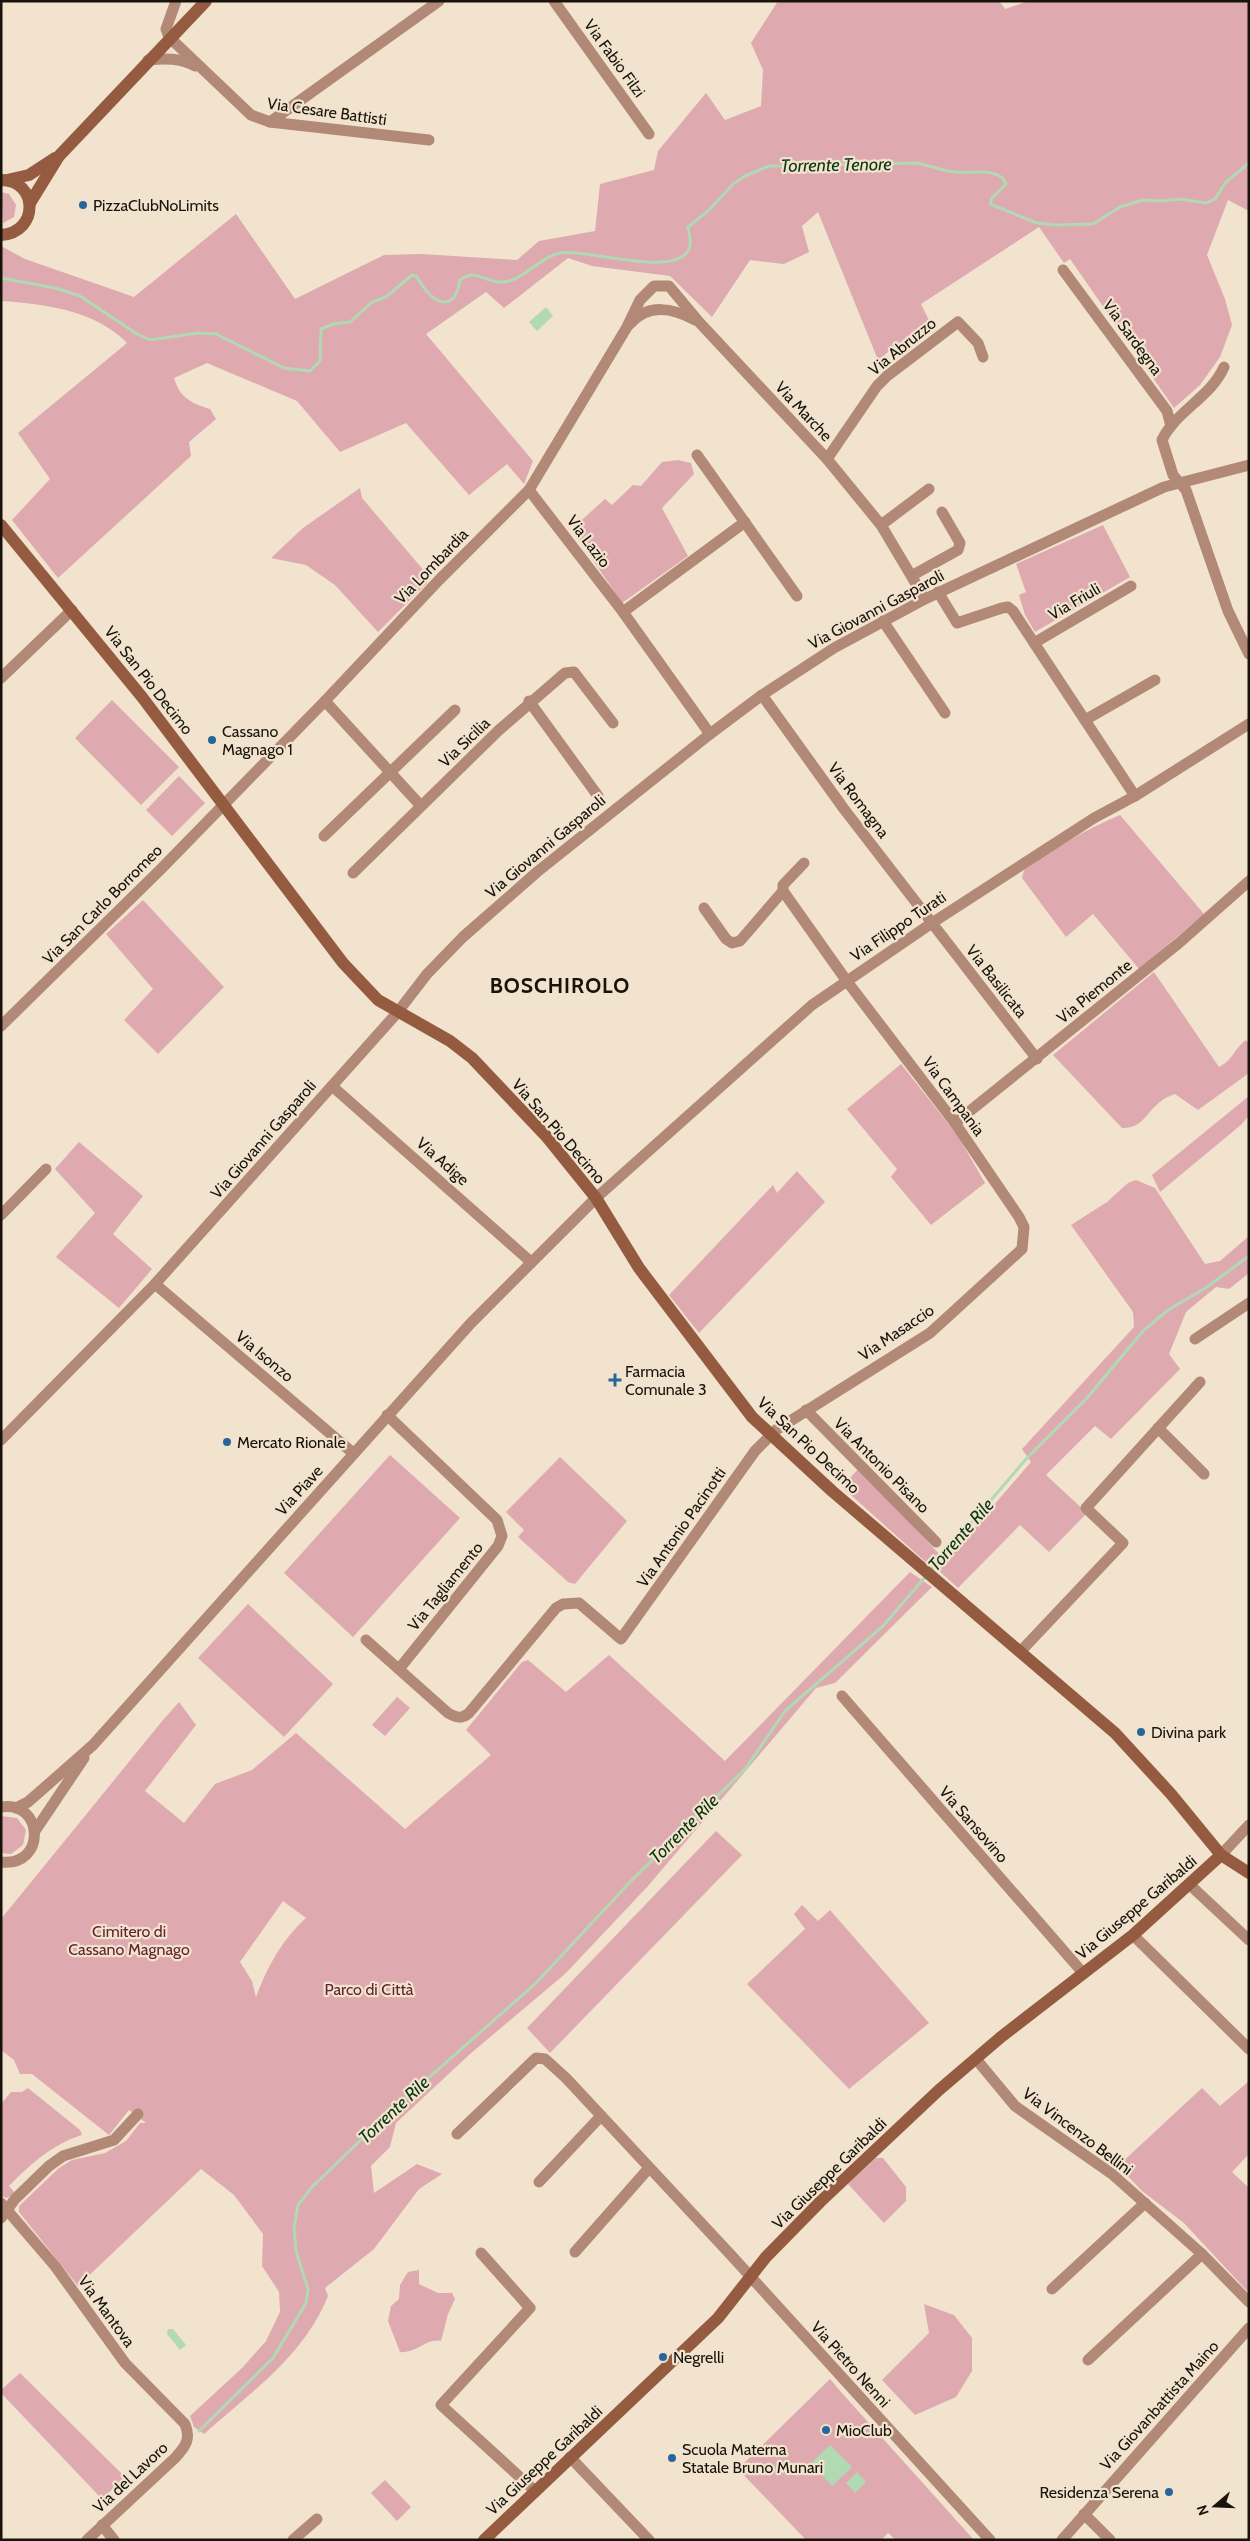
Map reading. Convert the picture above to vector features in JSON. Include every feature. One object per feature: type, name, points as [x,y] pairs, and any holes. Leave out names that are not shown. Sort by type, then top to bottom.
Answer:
[{"type":"street","points":[[169,37],[166,29],[176,1]]},
{"type":"street","points":[[1,236],[19,230],[28,218],[30,203],[59,156],[169,37],[206,1]]},
{"type":"street","points":[[270,122],[439,1]]},
{"type":"street","name":"Via Fabio Filzi","points":[[554,1],[649,134]]},
{"type":"street","name":"Via Cesare Battisti","points":[[169,37],[251,115],[270,122],[430,140]]},
{"type":"street","name":"Via Cesare Battisti","points":[[148,60],[168,58],[186,61],[207,74]]},
{"type":"street","points":[[4,180],[29,175],[59,156]]},
{"type":"street","points":[[4,180],[24,190],[30,203]]},
{"type":"street","name":"Via Sardegna","points":[[1063,270],[1167,411],[1172,426]]},
{"type":"street","name":"Via Marche","points":[[627,327],[640,300],[648,291],[662,285],[669,286],[676,292],[699,322],[827,459],[881,525],[913,575],[925,598]]},
{"type":"street","name":"Via Marche","points":[[627,327],[634,318],[657,309],[682,313],[699,322]]},
{"type":"street","name":"Via Abruzzo","points":[[827,459],[886,376],[958,322],[978,343],[983,356]]},
{"type":"street","name":"Via Lombardia","points":[[225,804],[438,580],[529,490],[627,327]]},
{"type":"street","points":[[1224,367],[1212,386],[1172,426],[1162,440],[1173,474],[1186,490],[1228,611],[1249,654]]},
{"type":"street","points":[[697,455],[797,596]]},
{"type":"street","name":"Via Giovanni Gasparoli","points":[[1,1440],[156,1284],[397,1013],[427,974],[463,937],[537,872],[710,734],[762,695],[834,648],[925,598],[1164,487],[1249,465]]},
{"type":"street","points":[[881,525],[929,488]]},
{"type":"street","name":"Via Lazio","points":[[529,490],[623,612],[710,734]]},
{"type":"street","points":[[913,575],[958,550],[960,542],[942,512]]},
{"type":"street","points":[[623,612],[745,522]]},
{"type":"street","name":"Via San Pio Decimo","points":[[1,525],[72,610],[225,804],[343,963],[378,1000],[397,1013],[450,1041],[472,1058],[546,1136],[596,1198],[639,1268],[752,1417],[939,1584],[1115,1733],[1171,1794],[1221,1855],[1249,1872]]},
{"type":"street","name":"Via Friuli","points":[[1034,643],[1130,586]]},
{"type":"street","points":[[938,592],[957,623],[1008,607],[1013,610],[1135,796]]},
{"type":"street","points":[[1,678],[72,610]]},
{"type":"street","points":[[883,621],[945,713]]},
{"type":"street","name":"Via Sicilia","points":[[353,873],[530,701],[565,673],[574,672],[613,723]]},
{"type":"street","points":[[1085,720],[1155,680]]},
{"type":"street","name":"Via Romagna","points":[[762,695],[844,809],[932,923]]},
{"type":"street","points":[[325,701],[421,806]]},
{"type":"street","points":[[530,701],[598,796]]},
{"type":"street","name":"Via Sicilia","points":[[324,836],[455,710]]},
{"type":"street","name":"Via Filippo Turati","points":[[596,1198],[812,1005],[846,980],[1094,818],[1135,796],[1249,724]]},
{"type":"street","name":"Via San Carlo Borromeo","points":[[1,1026],[225,804]]},
{"type":"street","points":[[704,908],[726,939],[732,943],[740,941],[783,891],[783,885],[804,863]]},
{"type":"street","name":"Via Piemonte","points":[[955,1123],[1179,943],[1249,881]]},
{"type":"street","name":"Via Campania","points":[[783,891],[846,980],[955,1123],[1019,1217],[1024,1227],[1024,1238]]},
{"type":"street","name":"Via Basilicata","points":[[932,923],[1036,1059]]},
{"type":"street","name":"Via Adige","points":[[332,1086],[531,1262]]},
{"type":"street","points":[[1,1215],[46,1169]]},
{"type":"street","name":"Via Piave","points":[[16,1808],[28,1802],[93,1744],[459,1335],[596,1198]]},
{"type":"street","name":"Via Masaccio","points":[[770,1435],[806,1410],[930,1333],[1015,1257],[1022,1249],[1024,1238]]},
{"type":"street","name":"Via Isonzo","points":[[156,1284],[353,1453]]},
{"type":"street","points":[[1195,1339],[1249,1304]]},
{"type":"street","points":[[1020,1652],[1123,1543],[1086,1508],[1200,1382]]},
{"type":"street","name":"Via Antonio Pisano","points":[[806,1410],[936,1542]]},
{"type":"street","name":"Via Tagliamento","points":[[387,1415],[497,1520],[502,1536],[498,1546],[399,1670]]},
{"type":"street","points":[[1158,1428],[1204,1474]]},
{"type":"street","name":"Via Antonio Pacinotti","points":[[399,1670],[448,1714],[455,1717],[464,1717],[556,1608],[563,1604],[579,1603],[620,1640],[755,1451],[770,1435]]},
{"type":"street","points":[[366,1640],[399,1670]]},
{"type":"street","name":"Via Sansovino","points":[[842,1696],[1082,1973]]},
{"type":"street","name":"Via Piave","points":[[1,1862],[15,1862],[28,1854],[35,1840],[35,1831],[93,1744]]},
{"type":"street","points":[[1,1807],[16,1808],[30,1818],[35,1831]]},
{"type":"street","points":[[1221,1855],[1249,1826]]},
{"type":"street","name":"Via Giuseppe Garibaldi","points":[[484,2540],[534,2490],[718,2318],[750,2276],[852,2171],[976,2059],[1082,1973],[1133,1935],[1221,1855]]},
{"type":"street","points":[[1190,1885],[1249,1940]]},
{"type":"street","points":[[1133,1935],[1249,2048]]},
{"type":"street","name":"Via Pietro Nenni","points":[[457,2134],[536,2058],[545,2059],[601,2116],[750,2276],[990,2540]]},
{"type":"street","name":"Via Vincenzo Bellini","points":[[976,2059],[1015,2106],[1077,2148],[1145,2203],[1202,2254],[1249,2302]]},
{"type":"street","points":[[3,2210],[49,2166],[63,2156],[114,2140],[138,2114]]},
{"type":"street","points":[[539,2182],[601,2116]]},
{"type":"street","points":[[575,2252],[649,2168]]},
{"type":"street","points":[[1052,2289],[1145,2203]]},
{"type":"street","name":"Via Mantova","points":[[3,2210],[55,2266],[125,2363],[185,2424],[189,2434]]},
{"type":"street","points":[[481,2253],[530,2308],[441,2405],[534,2490]]},
{"type":"street","points":[[1088,2360],[1202,2254]]},
{"type":"street","name":"Via Giovanbattista Maino","points":[[1062,2540],[1245,2341],[1249,2328]]},
{"type":"street","name":"Via del Lavoro","points":[[88,2540],[175,2458],[186,2446],[189,2434]]},
{"type":"street","points":[[570,2456],[649,2540]]},
{"type":"street","points":[[1084,2514],[1110,2540]]},
{"type":"street","points":[[293,2540],[317,2519]]},
{"type":"street","points":[[102,2525],[114,2540]]},
{"type":"green space","points":[[778,1],[999,1],[1005,9],[1029,1],[1249,1],[1249,211],[1228,200],[1207,255],[1225,299],[1232,325],[1220,357],[1200,385],[1174,408],[1070,259],[1064,263],[1039,227],[921,304],[929,320],[878,360],[818,212],[802,226],[809,252],[784,264],[750,260],[712,317],[670,276],[592,266],[568,258],[504,308],[486,292],[426,334],[533,461],[524,484],[507,464],[469,495],[406,423],[340,452],[297,401],[207,363],[174,378],[179,390],[187,399],[210,409],[216,419],[189,442],[191,456],[58,578],[12,520],[50,479],[18,433],[127,343],[100,323],[85,316],[52,307],[1,301],[1,246],[25,259],[134,297],[236,214],[295,299],[384,255],[421,254],[517,260],[539,241],[595,231],[600,184],[654,170],[658,151],[706,93],[725,120],[761,106],[763,70],[751,43]]},
{"type":"green space","points":[[1,192],[9,194],[16,205],[14,217],[3,223]]},
{"type":"green space","points":[[678,460],[691,463],[694,474],[662,508],[688,556],[622,603],[572,529],[605,499],[612,505],[633,485],[641,486],[662,462]]},
{"type":"green space","points":[[360,488],[362,498],[426,573],[427,583],[378,632],[335,585],[306,565],[271,558],[303,528]]},
{"type":"green space","points":[[1103,525],[1130,577],[1035,632],[1025,615],[1019,595],[1026,592],[1016,564]]},
{"type":"green space","points":[[112,700],[179,767],[141,805],[75,738]]},
{"type":"green space","points":[[179,776],[205,803],[172,836],[146,810]]},
{"type":"green space","points":[[1120,815],[1204,914],[1139,969],[1093,914],[1066,937],[1022,878],[1024,870],[1047,854],[1107,820]]},
{"type":"green space","points":[[143,900],[224,987],[158,1054],[124,1020],[153,989],[106,934]]},
{"type":"green space","points":[[1154,972],[1219,1067],[1228,1061],[1238,1047],[1246,1040],[1249,1044],[1249,1073],[1198,1110],[1175,1094],[1167,1097],[1155,1106],[1139,1123],[1129,1128],[1122,1128],[1053,1055]]},
{"type":"green space","points":[[901,1064],[958,1136],[985,1183],[931,1225],[891,1177],[897,1169],[847,1109]]},
{"type":"green space","points":[[1249,1096],[1249,1115],[1242,1124],[1160,1192],[1152,1175]]},
{"type":"green space","points":[[79,1142],[143,1196],[113,1234],[152,1269],[119,1308],[56,1257],[95,1213],[55,1169]]},
{"type":"green space","points":[[797,1171],[825,1202],[699,1333],[669,1295],[773,1185],[777,1193]]},
{"type":"green space","points":[[1136,1180],[1155,1188],[1205,1264],[1220,1261],[1249,1236],[1249,1273],[1229,1289],[1216,1287],[1186,1312],[1169,1354],[1180,1369],[1111,1439],[1095,1426],[1046,1475],[1087,1513],[1049,1552],[1020,1525],[958,1588],[938,1570],[1031,1462],[1022,1449],[1134,1327],[1133,1312],[1071,1225],[1107,1202],[1128,1183]]},
{"type":"green space","points":[[390,1455],[460,1518],[353,1637],[284,1573]]},
{"type":"green space","points":[[560,1457],[627,1521],[575,1584],[568,1582],[518,1537],[524,1530],[506,1512]]},
{"type":"green space","points":[[859,1468],[939,1554],[929,1565],[842,1487]]},
{"type":"green space","points":[[910,1572],[932,1587],[835,1683],[816,1688],[648,1886],[565,1974],[470,2054],[396,2123],[390,2147],[371,2166],[374,2193],[417,2164],[442,2174],[419,2189],[374,2249],[325,2288],[328,2296],[318,2317],[291,2355],[275,2372],[204,2434],[194,2427],[190,2416],[242,2368],[266,2341],[280,2312],[279,2292],[262,2266],[263,2234],[234,2195],[201,2169],[78,2286],[19,2212],[19,2206],[59,2168],[72,2160],[105,2153],[126,2141],[140,2123],[146,2123],[129,2110],[109,2135],[32,2074],[20,2074],[14,2060],[1,2050],[1,1919],[179,1702],[196,1725],[145,1791],[184,1823],[215,1784],[252,1770],[296,1733],[405,1829],[491,1755],[466,1730],[522,1662],[528,1660],[566,1692],[609,1655],[725,1761]],"holes":[[[283,1901],[306,1918],[289,1936],[276,1954],[256,1997],[252,1981],[240,1962]]]},
{"type":"green space","points":[[248,1604],[333,1684],[284,1737],[198,1658]]},
{"type":"green space","points":[[397,1697],[410,1708],[385,1736],[372,1725]]},
{"type":"green space","points":[[1,1816],[17,1818],[26,1830],[23,1845],[11,1854],[1,1853]]},
{"type":"green space","points":[[716,1831],[742,1855],[550,2053],[527,2028]]},
{"type":"green space","points":[[802,1905],[818,1921],[830,1910],[929,2023],[849,2089],[747,1984],[805,1929],[794,1914]]},
{"type":"green space","points":[[1249,2081],[1249,2154],[1232,2172],[1249,2188],[1249,2293],[1184,2223],[1142,2191],[1118,2166],[1202,2088],[1220,2106]]},
{"type":"green space","points":[[28,2088],[80,2130],[82,2135],[51,2149],[34,2162],[9,2186],[15,2193],[7,2198],[1,2196],[1,2104],[11,2092],[22,2092]]},
{"type":"green space","points":[[876,2158],[883,2158],[906,2187],[906,2201],[884,2223],[848,2184]]},
{"type":"green space","points":[[419,2270],[419,2284],[438,2293],[452,2293],[455,2299],[448,2314],[441,2341],[431,2342],[411,2351],[400,2352],[388,2321],[391,2306],[399,2299],[400,2285],[408,2272]]},
{"type":"green space","points":[[924,2304],[954,2315],[972,2338],[972,2371],[956,2397],[915,2415],[882,2380],[929,2333]]},
{"type":"green space","points":[[20,2373],[125,2477],[102,2499],[1,2393],[1,2390]]},
{"type":"green space","name":"MioClub","points":[[830,2379],[974,2540],[896,2540],[888,2533],[881,2540],[806,2540],[738,2469]]},
{"type":"green space","points":[[385,2480],[411,2507],[397,2521],[371,2493]]},
{"type":"shaded area","points":[[546,307],[553,316],[537,331],[529,322]]},
{"type":"shaded area","points":[[168,2329],[173,2329],[186,2345],[180,2350],[167,2334]]},
{"type":"shaded area","points":[[830,2445],[852,2467],[832,2486],[811,2463]]},
{"type":"shaded area","points":[[857,2472],[866,2482],[855,2493],[846,2483]]},
{"type":"waterway","name":"Torrente Tenore","points":[[1,278],[55,288],[80,296],[137,334],[150,340],[198,333],[216,334],[284,368],[310,371],[320,361],[321,329],[333,324],[350,322],[372,302],[386,297],[412,275],[417,277],[428,293],[434,298],[447,302],[457,292],[460,280],[466,276],[476,275],[496,282],[510,281],[552,255],[560,253],[589,254],[649,262],[667,262],[681,258],[690,247],[688,227],[708,211],[733,184],[745,176],[769,166],[916,163],[950,171],[991,173],[1003,178],[1006,184],[992,198],[990,204],[1037,223],[1055,225],[1093,224],[1120,207],[1143,200],[1181,199],[1206,203],[1215,199],[1226,182],[1249,163]]},
{"type":"waterway","name":"Torrente Rile","points":[[930,1571],[1027,1458],[1087,1398],[1143,1331],[1168,1310],[1207,1287],[1249,1256]]},
{"type":"waterway","name":"Torrente Rile","points":[[199,2431],[273,2358],[306,2303],[308,2289],[296,2251],[294,2228],[298,2205],[312,2187],[390,2112],[536,1983],[630,1882],[746,1768],[785,1711],[883,1626],[926,1576]]},
{"type":"place","name":"PizzaClubNoLimits","points":[[83,205]]},
{"type":"place","name":"Cassano Magnago 1","points":[[212,740]]},
{"type":"place","name":"Farmacia Comunale 3","points":[[615,1380]]},
{"type":"place","name":"Mercato Rionale","points":[[227,1442]]},
{"type":"place","name":"Divina park","points":[[1141,1732]]},
{"type":"place","name":"Negrelli","points":[[663,2357]]},
{"type":"place","name":"MioClub","points":[[826,2430]]},
{"type":"place","name":"Scuola Materna Statale Bruno Munari","points":[[672,2458]]},
{"type":"place","name":"Residenza Serena","points":[[1169,2492]]},
{"type":"district","name":"BOSCHIROLO","points":[[560,986]]},
{"type":"park label","name":"Cimitero di Cassano Magnago","points":[[129,1940]]},
{"type":"park label","name":"Parco di Città","points":[[369,1989]]}]
